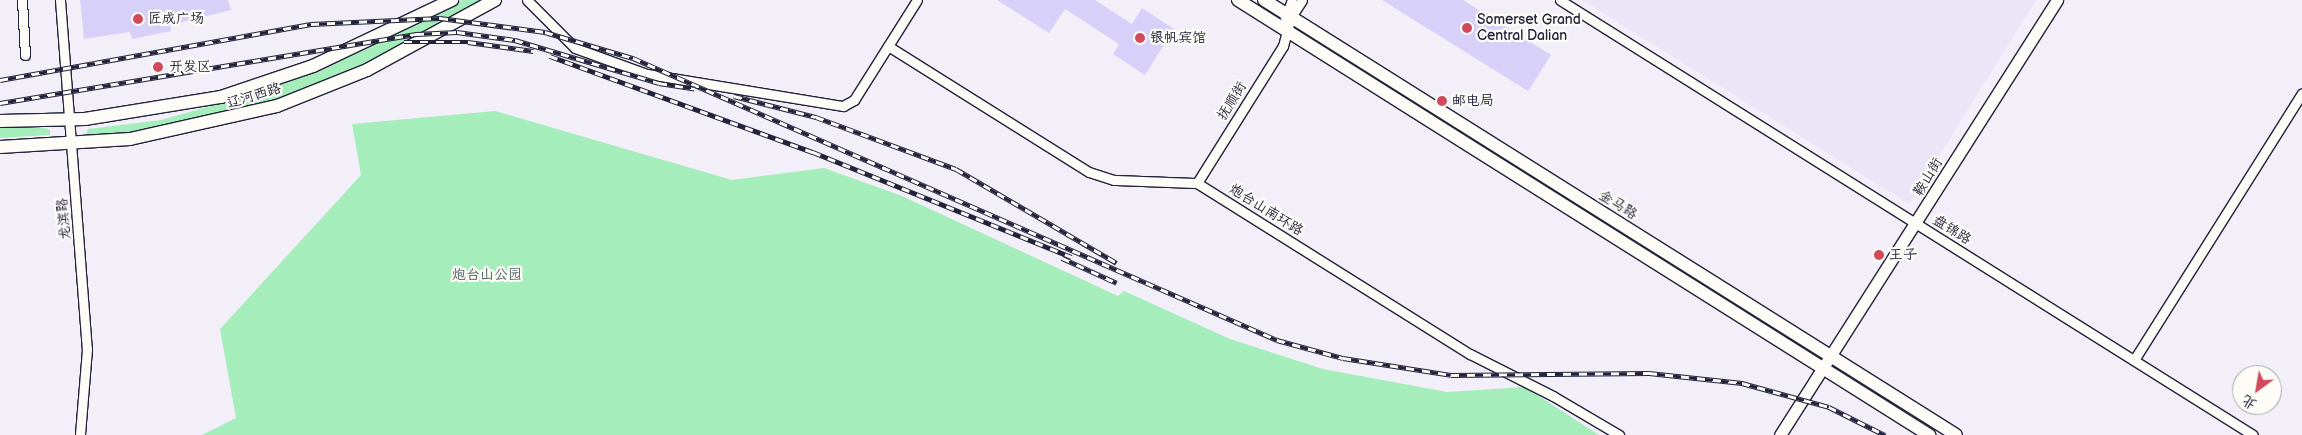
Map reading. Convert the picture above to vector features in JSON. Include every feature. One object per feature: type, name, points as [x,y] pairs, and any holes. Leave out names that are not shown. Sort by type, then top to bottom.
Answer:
[{"type":"main road","name":"辽河西路","points":[[0,121],[69,120],[176,106],[271,82],[356,48],[452,0]]},
{"type":"main road","name":"辽河西路","points":[[0,147],[71,144],[180,130],[277,106],[367,70],[495,0]]},
{"type":"main road","points":[[1238,0],[1929,435]]},
{"type":"main road","name":"金马路","points":[[1264,0],[1956,435]]},
{"type":"street","points":[[22,0],[24,54]]},
{"type":"street","name":"龙滨路","points":[[60,0],[87,349],[80,435]]},
{"type":"street","points":[[527,0],[575,48],[647,74],[843,106],[854,100],[917,0]]},
{"type":"street","name":"抚顺街","points":[[1197,183],[1282,46],[1287,31],[1288,15],[1292,0]]},
{"type":"street","name":"抚顺街","points":[[1288,15],[1302,0]]},
{"type":"street","name":"盘锦路","points":[[1560,0],[2253,435]]},
{"type":"street","name":"鞍山街","points":[[1914,222],[2048,0]]},
{"type":"street","name":"鞍山街","points":[[1780,435],[2057,0]]},
{"type":"street","name":"炮台山南环路","points":[[888,46],[1089,172],[1114,180],[1197,183],[1470,354],[1553,396],[1619,435]]},
{"type":"street","points":[[2134,360],[2302,92]]},
{"type":"shaded area","points":[[1582,0],[2036,0],[1909,204]]},
{"type":"green space","points":[[462,0],[486,0],[335,79],[279,100],[137,133],[85,137],[88,129],[161,120],[253,94],[361,51]]},
{"type":"green space","name":"炮台山公园","points":[[495,111],[732,180],[824,168],[902,196],[1118,296],[1124,291],[1230,339],[1323,369],[1447,392],[1525,387],[1599,435],[202,435],[236,418],[220,329],[361,175],[352,124]]},
{"type":"green space","points":[[0,127],[45,128],[50,130],[50,135],[0,138]]},
{"type":"building","name":"匠成广场","points":[[80,0],[228,0],[231,10],[170,25],[171,31],[132,39],[130,32],[84,39]]},
{"type":"building","name":"银帆宾馆","points":[[997,0],[1095,0],[1132,24],[1142,8],[1174,29],[1145,75],[1113,54],[1119,44],[1065,9],[1049,33]]},
{"type":"building","name":"Somerset Grand Central Dalian","points":[[1382,0],[1463,0],[1551,55],[1528,91]]},
{"type":"railway","points":[[0,80],[311,24],[440,18],[545,32],[633,58],[1277,340],[1343,358],[1451,375],[1649,373],[1742,383],[1829,407],[1885,435]]},
{"type":"railway","points":[[0,103],[416,34],[457,32],[515,40],[659,83],[695,89]]},
{"type":"railway","points":[[404,42],[468,42],[533,51]]},
{"type":"railway","points":[[550,56],[813,152],[1072,257]]},
{"type":"railway","points":[[734,96],[816,117],[956,169],[1117,263]]},
{"type":"railway","points":[[1062,258],[1117,283]]},
{"type":"place","name":"匠成广场","points":[[138,19]]},
{"type":"place","name":"Somerset Grand Central Dalian","points":[[1467,28]]},
{"type":"place","name":"银帆宾馆","points":[[1140,38]]},
{"type":"place","name":"开发区","points":[[158,67]]},
{"type":"place","name":"邮电局","points":[[1442,101]]},
{"type":"place","name":"王子","points":[[1879,255]]}]
